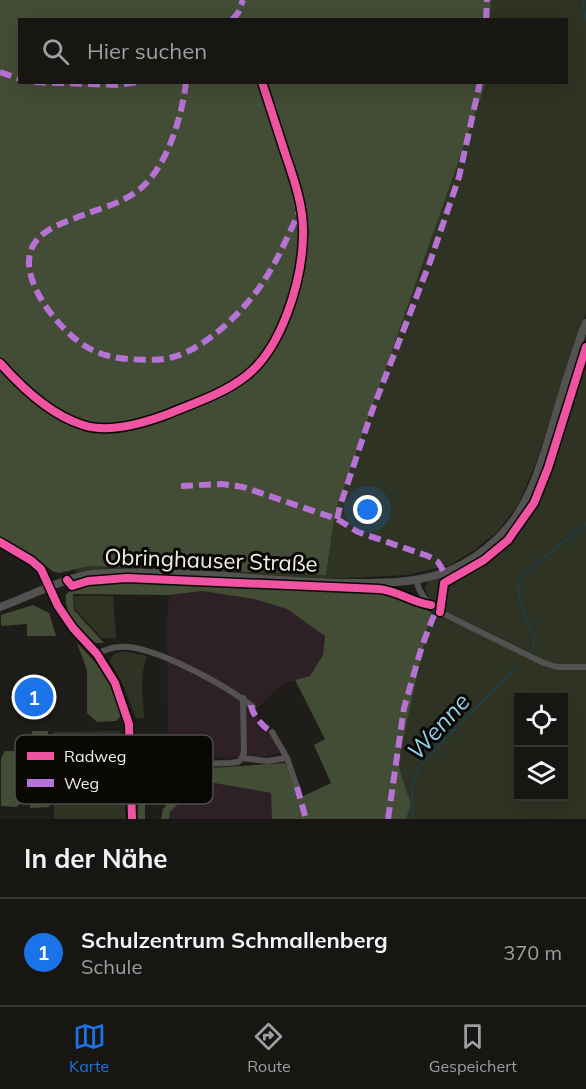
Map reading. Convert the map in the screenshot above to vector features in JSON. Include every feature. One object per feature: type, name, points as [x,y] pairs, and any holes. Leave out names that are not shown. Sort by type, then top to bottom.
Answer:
[{"type":"street","name":"Obringhauser Straße","points":[[0,607],[78,576],[164,574],[375,584],[416,580],[456,567],[481,552],[503,533],[527,499],[542,460],[586,323]]},
{"type":"street","points":[[0,542],[38,565],[44,573],[48,588],[66,619],[97,654],[114,683],[126,712],[130,735]]},
{"type":"street","points":[[416,580],[436,610],[544,663],[557,667],[586,667]]},
{"type":"street","points":[[97,654],[117,646],[146,651],[203,675],[243,698],[253,707]]},
{"type":"street","points":[[213,763],[238,762],[242,758],[244,752],[243,698]]},
{"type":"street","points":[[272,732],[286,758],[297,787]]},
{"type":"street","points":[[242,758],[267,761],[286,758]]},
{"type":"street","points":[[132,804],[132,819]]},
{"type":"shaded area","points":[[202,591],[254,599],[287,609],[325,636],[323,655],[310,676],[283,684],[253,712],[273,739],[280,753],[262,757],[213,758],[213,735],[168,735],[169,595]]},
{"type":"shaded area","points":[[213,782],[271,793],[272,819],[169,819],[170,812],[178,804],[213,804]]},
{"type":"green space","points":[[0,0],[491,0],[490,18],[18,18],[18,84],[486,84],[335,513],[326,575],[90,566],[59,573],[52,571],[33,555],[0,537]]},
{"type":"green space","points":[[491,0],[586,0],[586,312],[535,465],[518,505],[498,531],[473,551],[450,565],[408,575],[326,579],[126,579],[79,584],[75,570],[90,566],[326,575],[335,513],[486,84],[568,84],[568,18],[490,18]]},
{"type":"green space","points":[[586,358],[586,819],[406,819],[411,805],[398,763],[431,612],[537,661],[540,657],[443,610],[446,585],[496,553],[512,536],[532,508],[543,487]]},
{"type":"green space","points":[[441,578],[438,605],[429,598],[425,588],[429,581]]},
{"type":"green space","points":[[126,579],[380,592],[403,599],[431,612],[398,763],[411,805],[406,819],[272,819],[271,793],[213,783],[213,768],[285,763],[299,798],[331,783],[314,745],[325,739],[295,680],[310,676],[323,655],[325,636],[287,609],[254,599],[202,591],[169,595],[73,594],[74,610],[104,643],[95,643],[79,627],[67,609],[66,594],[79,584]]},
{"type":"green space","points":[[74,596],[113,596],[116,638],[102,638],[75,609]]},
{"type":"green space","points":[[33,605],[49,613],[56,636],[27,636],[27,624],[1,626],[1,615]]},
{"type":"green space","points":[[77,643],[106,676],[117,696],[121,716],[116,721],[97,722],[87,713],[87,670]]},
{"type":"green space","points":[[122,651],[147,656],[142,679],[144,718],[136,718],[121,680],[110,662],[111,657]]},
{"type":"green space","points":[[32,731],[48,731],[48,735],[32,735]]},
{"type":"green space","points":[[118,731],[122,735],[53,735],[53,732]]},
{"type":"green space","points":[[5,751],[15,751],[15,804],[20,804],[16,807],[1,806],[1,758]]},
{"type":"green space","points":[[30,804],[49,804],[49,807],[30,808]]},
{"type":"green space","points":[[54,804],[125,804],[126,819],[54,819]]},
{"type":"green space","points":[[138,804],[145,804],[145,819],[138,819]]},
{"type":"green space","points":[[167,804],[179,804],[170,812],[169,819],[161,819],[163,809]]},
{"type":"waterway","points":[[582,0],[586,21]]},
{"type":"waterway","name":"Wenne","points":[[533,651],[534,637],[517,585],[523,575],[586,524]]},
{"type":"waterway","name":"Wenne","points":[[413,819],[412,785],[418,768],[515,668]]},
{"type":"marked path","points":[[234,18],[243,0]]},
{"type":"marked path","points":[[486,18],[487,0]]},
{"type":"marked path","points":[[0,72],[18,78]]},
{"type":"marked path","points":[[89,84],[124,84]]},
{"type":"marked path","points":[[186,84],[181,112],[170,144],[163,160],[144,185],[121,201],[51,228],[36,241],[30,254],[29,269],[41,300],[51,314],[85,346],[111,357],[157,360],[186,352],[225,326],[258,290],[275,263],[300,210]]},
{"type":"marked path","points":[[337,519],[372,411],[430,262],[459,177],[480,84]]},
{"type":"marked path","points":[[181,486],[222,484],[243,487],[337,519],[358,532],[428,556],[438,562],[444,572]]},
{"type":"marked path","points":[[388,819],[404,708],[422,646],[436,610]]},
{"type":"marked path","points":[[251,705],[259,721],[272,732]]},
{"type":"marked path","points":[[297,787],[306,819]]},
{"type":"cycle path","points":[[0,363],[27,391],[59,415],[83,425],[104,428],[148,421],[198,402],[237,382],[259,364],[270,349],[288,312],[299,273],[303,236],[302,215],[293,176],[263,84]]},
{"type":"cycle path","points":[[440,612],[444,583],[484,560],[508,540],[534,503],[548,468],[586,347]]},
{"type":"cycle path","points":[[0,542],[41,569],[58,606],[73,628],[97,654],[115,683],[129,724],[129,735]]},
{"type":"cycle path","points":[[67,580],[72,586],[88,581],[127,578],[379,589],[431,605]]},
{"type":"cycle path","points":[[132,804],[132,819]]},
{"type":"place","name":"Schulzentrum Schmallenberg","points":[[34,697]]}]
